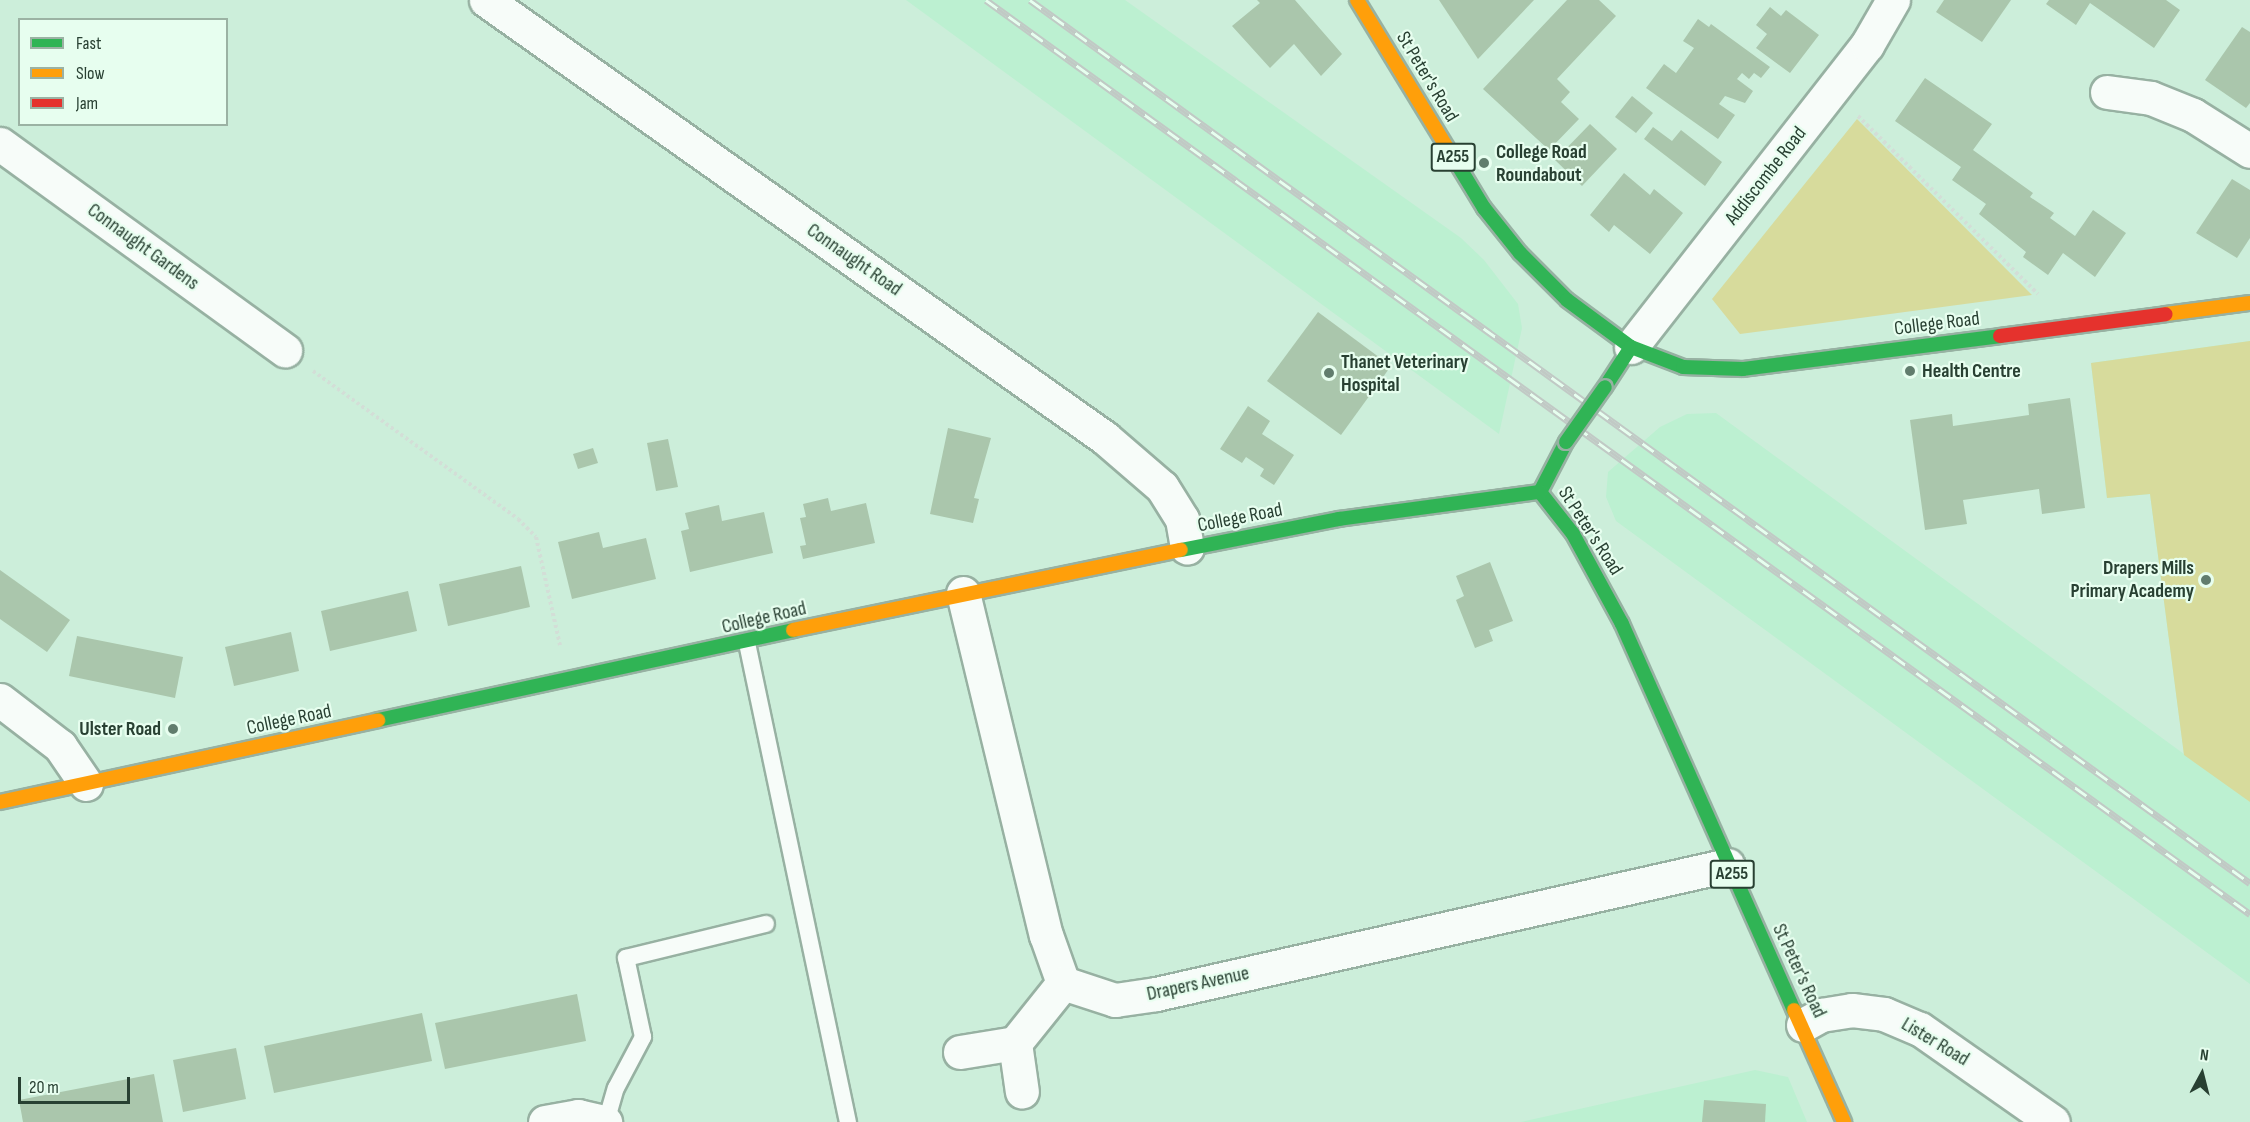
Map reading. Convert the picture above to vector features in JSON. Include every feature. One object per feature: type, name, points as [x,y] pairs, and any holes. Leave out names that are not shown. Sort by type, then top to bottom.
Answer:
[{"type":"main road","name":"St Peter's Road","points":[[1357,0],[1484,207],[1520,253],[1567,300],[1631,347],[1566,442],[1540,492],[1573,534],[1608,596],[1728,865],[1803,1025],[1844,1122]]},
{"type":"main road","name":"College Road","points":[[1631,347],[1683,366],[1743,369],[2250,303]]},
{"type":"main road","name":"College Road","points":[[0,802],[747,643],[963,593],[1339,519],[1540,492]]},
{"type":"street","name":"Connaught Road","points":[[486,0],[1105,438],[1162,487],[1182,519],[1187,548]]},
{"type":"street","name":"Addiscombe Road","points":[[1631,347],[1831,93],[1867,45],[1893,0]]},
{"type":"street","points":[[2107,92],[2151,98],[2193,115],[2250,151]]},
{"type":"street","name":"Connaught Gardens","points":[[0,144],[285,350]]},
{"type":"street","points":[[960,1053],[1015,1043],[1063,983],[1046,935],[963,593]]},
{"type":"street","points":[[0,700],[60,746],[86,784]]},
{"type":"street","name":"Drapers Avenue","points":[[1063,983],[1115,1000],[1156,994],[1728,865]]},
{"type":"street","name":"Lister Road","points":[[1803,1025],[1821,1016],[1852,1010],[1884,1014],[1920,1029],[2053,1122]]},
{"type":"street","points":[[1015,1043],[1022,1092]]},
{"type":"street","points":[[545,1122],[578,1116],[606,1122]]},
{"type":"lane","points":[[747,643],[848,1122]]},
{"type":"lane","points":[[606,1122],[616,1088],[643,1037],[626,958],[766,924]]},
{"type":"path","points":[[1831,93],[2070,327]]},
{"type":"path","points":[[285,350],[518,519],[536,537],[568,680]]},
{"type":"shaded area","points":[[906,0],[1125,0],[1461,238],[1484,260],[1518,304],[1522,328],[1499,434]]},
{"type":"shaded area","points":[[1857,119],[2032,295],[1740,334],[1712,299]]},
{"type":"shaded area","points":[[2250,341],[2250,984],[1616,521],[1606,497],[1608,472],[1660,427],[1687,414],[1716,413],[2184,754],[2150,494],[2107,498],[2091,363]]},
{"type":"shaded area","name":"Drapers Mills Primary Academy","points":[[2250,341],[2250,802],[2184,755],[2150,494],[2107,498],[2091,363]]},
{"type":"shaded area","points":[[1755,1070],[1788,1077],[1807,1122],[1521,1122]]},
{"type":"building","points":[[1257,0],[1295,0],[1342,54],[1321,76],[1294,44],[1270,68],[1232,26],[1260,3]]},
{"type":"building","points":[[1439,0],[1534,0],[1478,59]]},
{"type":"building","points":[[1567,0],[1599,0],[1616,16],[1557,79],[1570,92],[1561,102],[1579,119],[1549,150],[1483,89]]},
{"type":"building","points":[[1944,0],[2011,0],[1982,42],[1936,12]]},
{"type":"building","points":[[2049,0],[2166,0],[2180,10],[2154,48],[2090,3],[2076,25],[2046,4]]},
{"type":"building","points":[[1770,7],[1781,16],[1786,10],[1819,35],[1790,73],[1756,48],[1767,34],[1756,25]]},
{"type":"building","points":[[1698,19],[1709,27],[1711,24],[1770,67],[1761,78],[1754,73],[1749,79],[1742,73],[1737,79],[1753,91],[1745,103],[1725,96],[1719,104],[1735,115],[1718,139],[1646,88],[1664,64],[1676,73],[1694,48],[1683,41]]},
{"type":"building","points":[[2242,27],[2250,32],[2250,103],[2246,108],[2205,80]]},
{"type":"building","points":[[1925,78],[1992,124],[1973,150],[2033,193],[2030,197],[2054,213],[2050,218],[2075,236],[2093,210],[2126,233],[2095,277],[2063,253],[2048,275],[2023,257],[2026,252],[1979,214],[1986,204],[1952,180],[1961,167],[1895,121]]},
{"type":"building","points":[[1632,96],[1653,113],[1636,133],[1615,117]]},
{"type":"building","points":[[1590,124],[1617,149],[1582,186],[1555,160]]},
{"type":"building","points":[[1653,127],[1672,141],[1681,130],[1722,162],[1705,186],[1644,139]]},
{"type":"building","points":[[1624,173],[1650,195],[1654,189],[1683,213],[1650,254],[1614,225],[1609,232],[1590,215]]},
{"type":"building","points":[[2232,179],[2250,190],[2250,238],[2237,258],[2196,233]]},
{"type":"building","name":"Thanet Veterinary Hospital","points":[[1318,312],[1391,366],[1341,435],[1267,381]]},
{"type":"building","points":[[2070,398],[2085,508],[2042,514],[2039,489],[1963,500],[1967,524],[1925,530],[1910,420],[1952,414],[1953,426],[2029,415],[2028,404]]},
{"type":"building","points":[[1248,406],[1270,421],[1262,434],[1294,455],[1274,485],[1260,476],[1264,469],[1246,457],[1242,463],[1220,449]]},
{"type":"building","points":[[948,428],[991,438],[974,498],[979,499],[973,523],[930,514]]},
{"type":"building","points":[[668,439],[678,487],[656,491],[647,443]]},
{"type":"building","points":[[593,448],[598,463],[578,469],[573,454]]},
{"type":"building","points":[[828,498],[831,511],[866,503],[875,543],[803,559],[800,546],[806,545],[800,518],[806,517],[803,504]]},
{"type":"building","points":[[719,505],[722,521],[764,512],[773,553],[690,572],[681,531],[689,529],[685,513]]},
{"type":"building","points":[[599,532],[603,548],[646,538],[656,579],[572,599],[558,542]]},
{"type":"building","points":[[1490,562],[1513,621],[1489,630],[1493,641],[1475,648],[1456,600],[1464,596],[1456,576]]},
{"type":"building","points":[[521,566],[530,607],[448,626],[439,584]]},
{"type":"building","points":[[0,570],[70,620],[47,652],[0,619]]},
{"type":"building","points":[[408,591],[417,631],[330,651],[321,611]]},
{"type":"building","points":[[291,632],[299,671],[234,686],[225,647]]},
{"type":"building","points":[[77,636],[183,657],[175,698],[69,676]]},
{"type":"building","points":[[577,994],[586,1041],[445,1069],[435,1023]]},
{"type":"building","points":[[422,1013],[432,1061],[274,1093],[264,1046]]},
{"type":"building","points":[[236,1048],[246,1099],[183,1112],[173,1060]]},
{"type":"building","points":[[154,1074],[163,1122],[23,1122],[19,1100]]},
{"type":"building","points":[[1704,1100],[1766,1104],[1765,1122],[1702,1122]]},
{"type":"railway","points":[[986,0],[2250,914]]},
{"type":"railway","points":[[1030,0],[2250,883]]},
{"type":"traffic: fast","points":[[1453,157],[1484,208],[1520,253],[1567,300],[1631,347],[1605,387]]},
{"type":"traffic: fast","points":[[1631,347],[1683,367],[1743,369],[2000,336]]},
{"type":"traffic: fast","points":[[1566,442],[1605,387]]},
{"type":"traffic: fast","points":[[1566,442],[1540,492],[1573,534],[1622,624],[1794,1010]]},
{"type":"traffic: fast","points":[[1181,550],[1339,519],[1540,492]]},
{"type":"traffic: fast","points":[[378,720],[793,630]]},
{"type":"traffic: slow","points":[[1357,0],[1453,157]]},
{"type":"traffic: slow","points":[[2166,314],[2250,303]]},
{"type":"traffic: slow","points":[[793,630],[1181,550]]},
{"type":"traffic: slow","points":[[0,802],[378,720]]},
{"type":"traffic: slow","points":[[1794,1010],[1844,1122]]},
{"type":"traffic: jam","points":[[2000,336],[2166,314]]},
{"type":"place","name":"College Road Roundabout","points":[[1484,163]]},
{"type":"place","name":"Health Centre","points":[[1910,371]]},
{"type":"place","name":"Thanet Veterinary Hospital","points":[[1329,373]]},
{"type":"place","name":"Drapers Mills Primary Academy","points":[[2206,580]]},
{"type":"place","name":"Ulster Road","points":[[173,729]]}]
